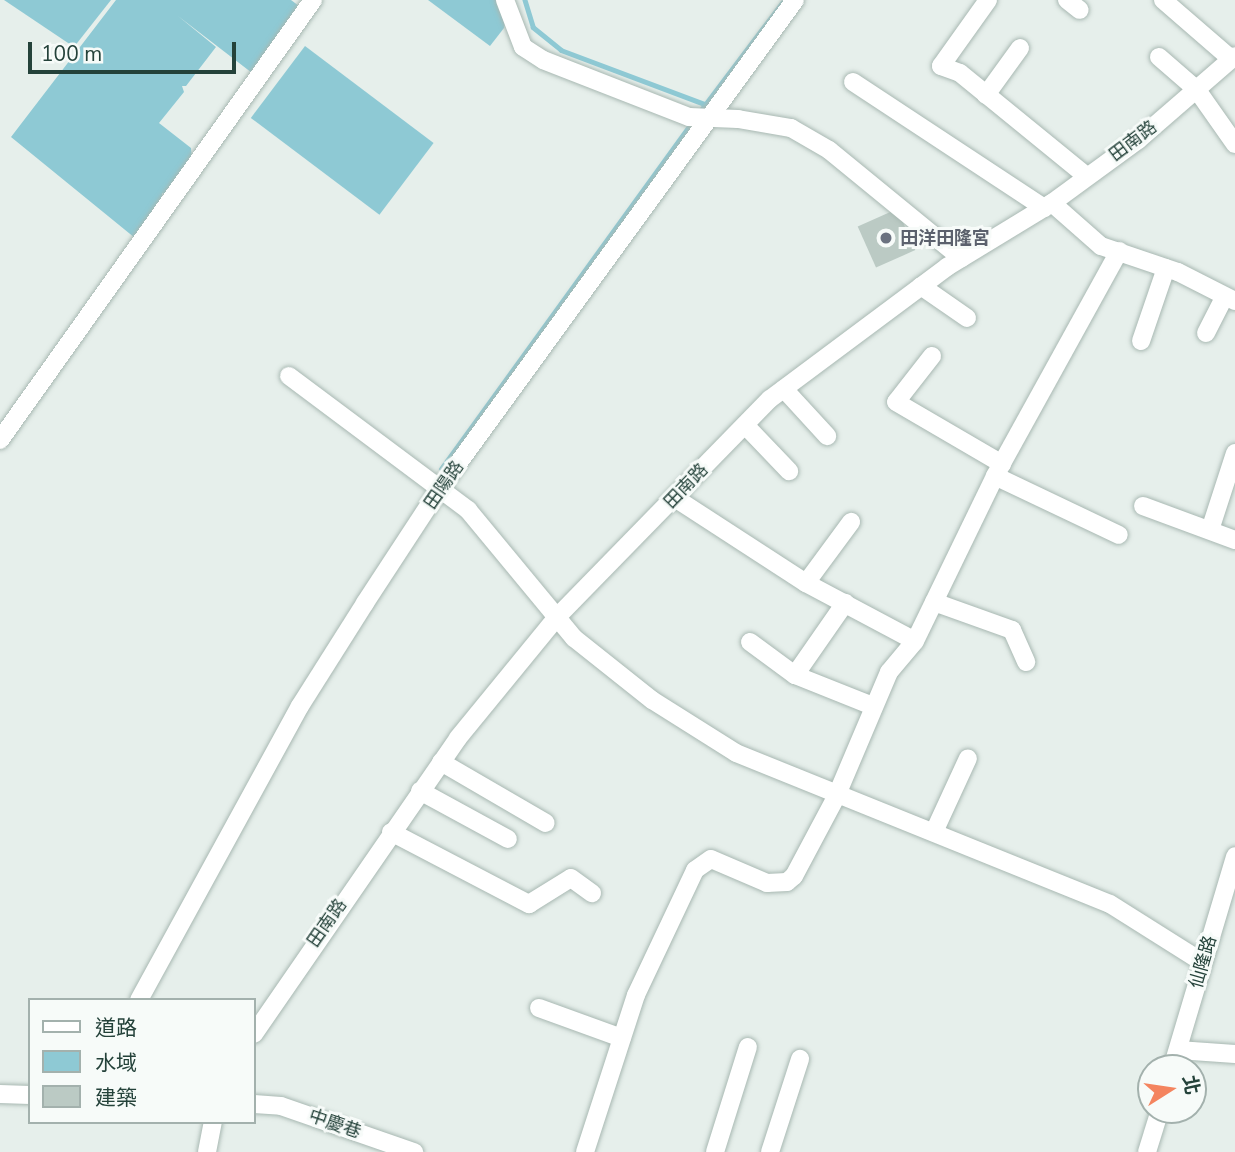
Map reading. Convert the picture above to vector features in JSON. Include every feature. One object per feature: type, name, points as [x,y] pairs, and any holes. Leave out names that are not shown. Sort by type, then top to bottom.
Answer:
[{"type":"street","points":[[0,440],[313,0]]},
{"type":"street","points":[[505,0],[523,47],[543,60],[701,119],[737,118],[791,128],[829,150],[961,258]]},
{"type":"street","name":"田陽路","points":[[140,998],[300,706],[441,487],[701,119],[795,0]]},
{"type":"street","points":[[988,0],[941,65],[960,73],[1085,175]]},
{"type":"street","points":[[1163,0],[1233,57]]},
{"type":"street","points":[[986,95],[1020,48]]},
{"type":"street","points":[[1159,57],[1197,90],[1235,144]]},
{"type":"street","name":"田南路","points":[[256,1031],[440,762],[558,616],[745,425],[784,389],[921,286],[961,258],[1048,206],[1085,175],[1138,140],[1233,57]]},
{"type":"street","points":[[853,82],[1048,206],[1101,246],[1166,268],[1230,300],[1206,333]]},
{"type":"street","points":[[585,1152],[636,995],[702,862],[723,861],[767,883],[787,882],[836,797],[889,672],[915,641],[998,470],[1119,251]]},
{"type":"street","points":[[1141,341],[1166,268]]},
{"type":"street","points":[[921,286],[967,318]]},
{"type":"street","points":[[932,356],[896,402],[998,470],[1119,536]]},
{"type":"street","points":[[289,376],[441,487],[468,510],[574,638],[652,700],[736,753],[836,797],[934,832],[1110,904],[1202,962]]},
{"type":"street","points":[[784,389],[827,436]]},
{"type":"street","points":[[745,425],[789,471]]},
{"type":"street","points":[[1210,530],[1235,453]]},
{"type":"street","points":[[675,498],[806,583],[915,641]]},
{"type":"street","points":[[1143,506],[1235,540]]},
{"type":"street","points":[[806,583],[850,522]]},
{"type":"street","points":[[934,602],[1012,630],[1026,662]]},
{"type":"street","points":[[795,674],[845,603]]},
{"type":"street","points":[[750,642],[795,674],[873,706]]},
{"type":"street","points":[[934,832],[968,758]]},
{"type":"street","points":[[440,762],[546,822]]},
{"type":"street","points":[[419,791],[508,839]]},
{"type":"street","points":[[391,832],[529,904],[571,878],[592,893]]},
{"type":"street","name":"仙隆路","points":[[1177,1054],[1235,856]]},
{"type":"street","points":[[539,1008],[622,1038]]},
{"type":"street","points":[[715,1152],[748,1047]]},
{"type":"street","points":[[1178,1050],[1235,1054]]},
{"type":"street","points":[[770,1152],[800,1059]]},
{"type":"street","points":[[0,1094],[28,1095]]},
{"type":"street","name":"中慶巷","points":[[256,1104],[281,1107],[414,1152]]},
{"type":"street","points":[[207,1152],[213,1124]]},
{"type":"street","points":[[1147,1152],[1156,1124]]},
{"type":"water","points":[[4,0],[111,0],[74,47]]},
{"type":"water","points":[[116,0],[291,0],[299,6],[256,76],[178,16],[216,47],[186,86],[182,86],[184,92],[159,123],[191,148],[192,158],[165,195],[162,193],[163,200],[135,238],[11,137]]},
{"type":"water","points":[[428,0],[504,0],[508,10],[504,28],[490,46]]},
{"type":"water","points":[[305,46],[434,143],[379,215],[251,118]]},
{"type":"building","name":"田洋田隆宮","points":[[897,209],[915,250],[876,268],[858,226]]},
{"type":"waterway","points":[[525,0],[533,27],[561,50],[705,104]]},
{"type":"waterway","points":[[698,114],[782,3]]},
{"type":"waterway","points":[[441,469],[691,124]]},
{"type":"place","name":"田洋田隆宮","points":[[886,238]]}]
